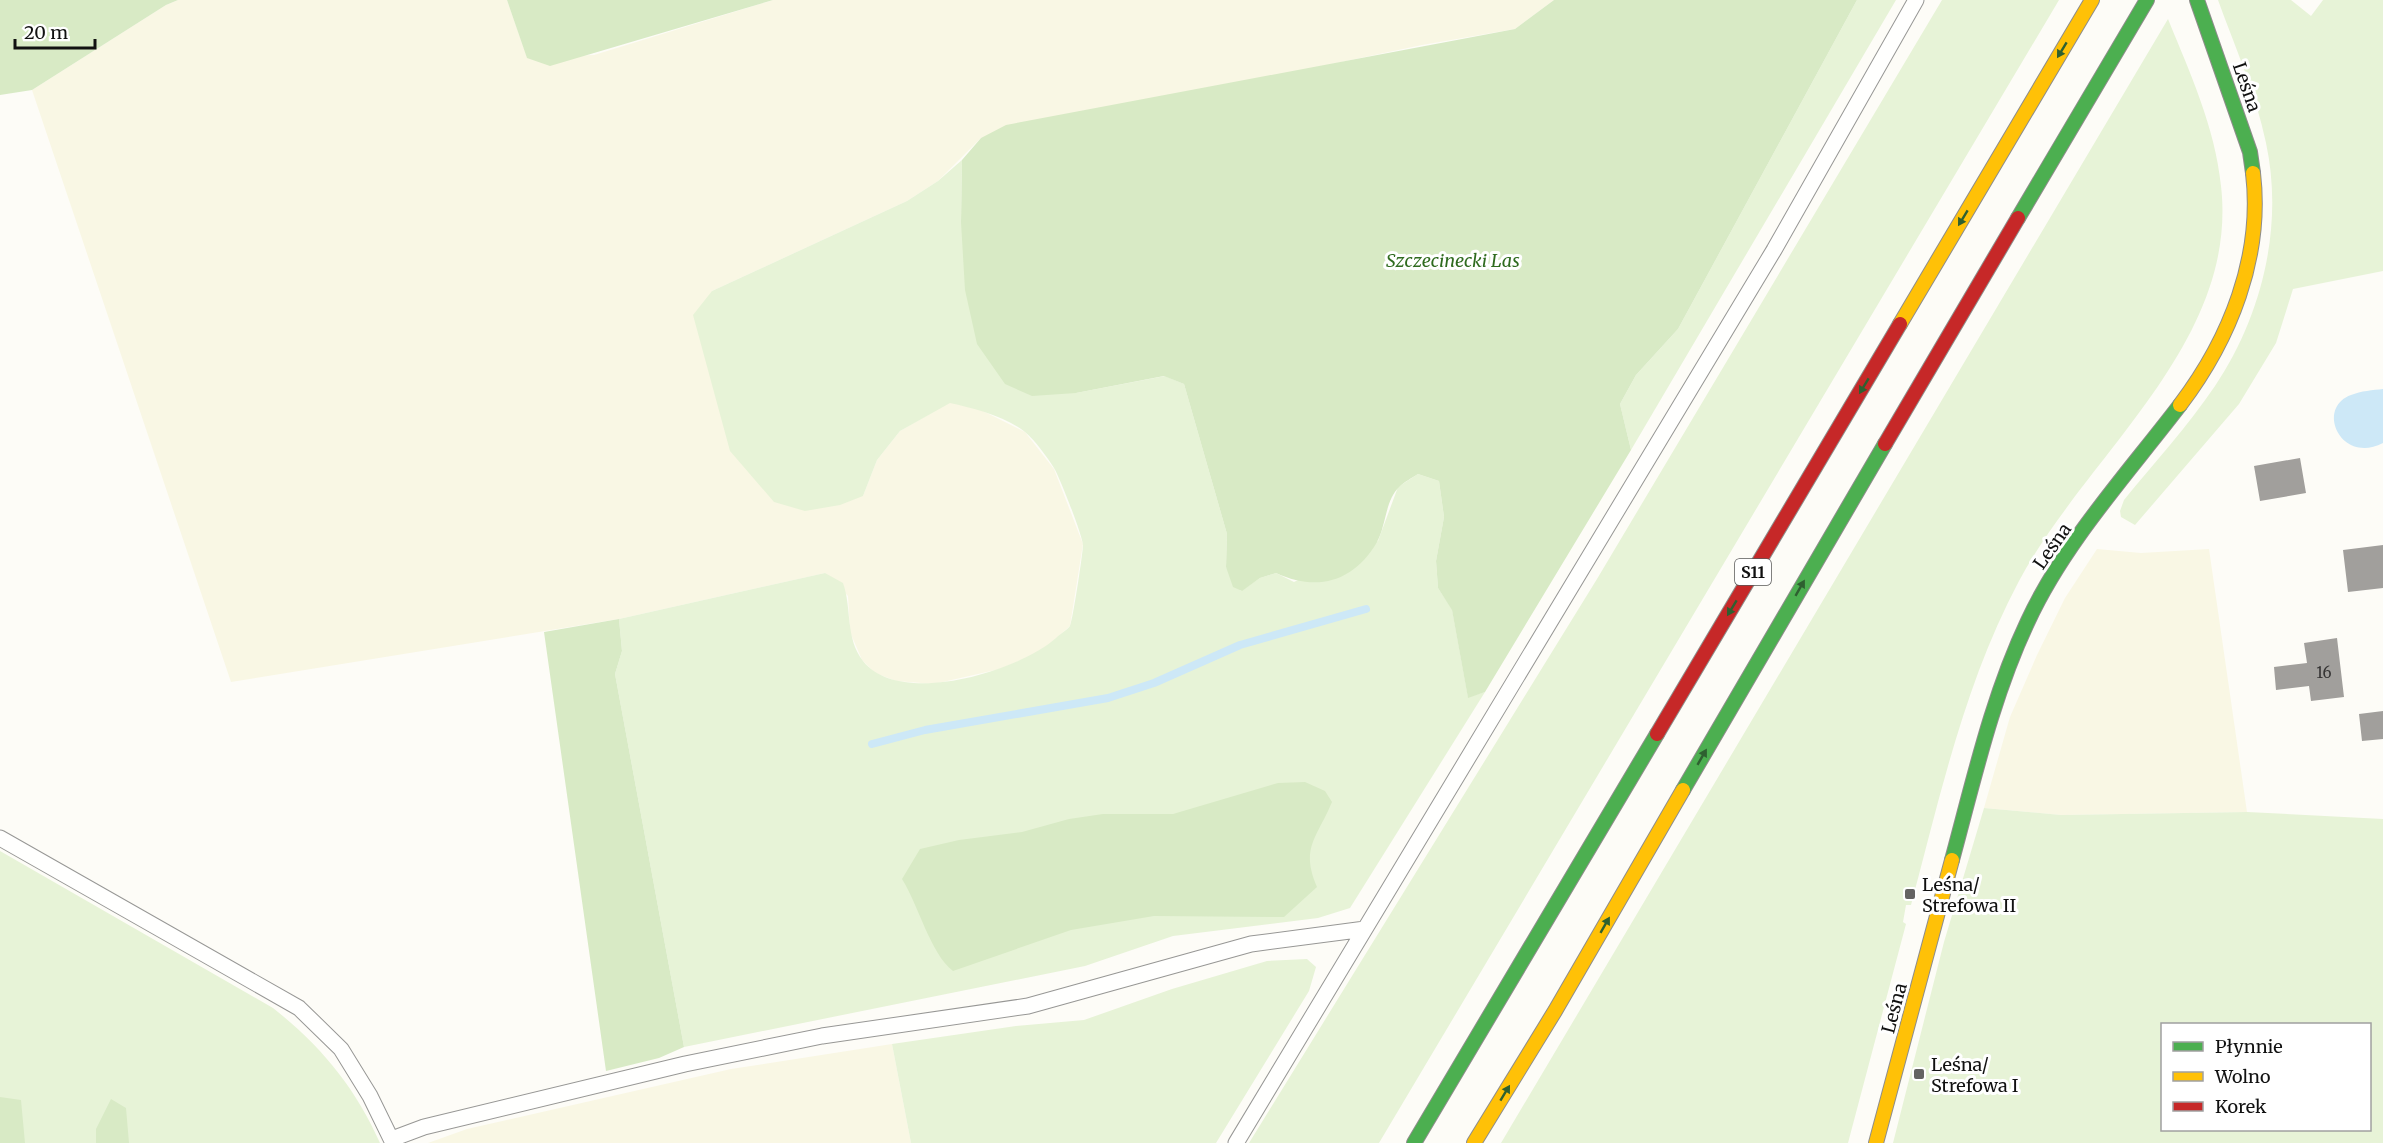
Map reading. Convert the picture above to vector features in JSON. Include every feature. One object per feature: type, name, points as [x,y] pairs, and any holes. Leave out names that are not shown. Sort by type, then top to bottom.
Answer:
[{"type":"main road","name":"S11","points":[[1414,1143],[2092,0]]},
{"type":"main road","name":"S11","points":[[1474,1143],[1555,1011],[1801,586],[2147,0]]},
{"type":"main road","name":"Leśna","points":[[1876,1143],[1994,704],[2028,620],[2064,557],[2193,388],[2221,343],[2240,296],[2253,240],[2255,210],[2250,152],[2197,0]]},
{"type":"lane","points":[[1236,1143],[1774,250],[1916,0]]},
{"type":"lane","points":[[0,838],[299,1008],[341,1049],[370,1096],[392,1141],[424,1127],[685,1064],[822,1036],[1028,1006],[1251,944],[1365,929]]},
{"type":"shaded area","points":[[178,0],[507,0],[527,57],[594,55],[773,0],[1554,0],[1515,29],[1422,45],[981,138],[938,181],[907,201],[712,291],[863,496],[877,460],[900,431],[950,402],[981,410],[1025,432],[1054,469],[1083,544],[1070,626],[1042,651],[1000,669],[934,684],[896,681],[875,673],[862,660],[850,632],[848,596],[825,573],[619,619],[231,682],[32,90],[166,5]]},
{"type":"shaded area","points":[[2097,549],[2141,553],[2209,549],[2247,812],[2061,815],[1984,808],[2010,717],[2037,655],[2065,598]]},
{"type":"shaded area","points":[[892,1044],[911,1143],[428,1143],[467,1129],[731,1069]]},
{"type":"green space","points":[[0,0],[178,0],[166,5],[32,90],[0,95]]},
{"type":"green space","points":[[507,0],[773,0],[550,66],[527,58]]},
{"type":"green space","name":"Szczecinecki Las","points":[[1554,0],[1857,0],[1678,329],[1636,375],[1620,404],[1631,450],[1485,692],[1468,698],[1452,610],[1438,588],[1436,561],[1444,517],[1439,481],[1418,474],[1399,487],[1388,506],[1377,542],[1368,556],[1346,574],[1333,580],[1306,582],[1276,573],[1260,578],[1242,591],[1233,587],[1226,567],[1227,534],[1184,384],[1164,376],[1076,393],[1032,396],[1005,384],[977,344],[965,290],[961,222],[962,160],[981,138],[1006,125],[1515,29]]},
{"type":"green space","points":[[1857,0],[1896,0],[1631,450],[1620,404],[1636,375],[1678,329]]},
{"type":"green space","points":[[1942,0],[2059,0],[1379,1143],[1249,1143],[1597,579]]},
{"type":"green space","points":[[2218,0],[2291,0],[2311,16],[2323,0],[2383,0],[2383,271],[2293,289],[2276,343],[2239,404],[2135,525],[2121,517],[2120,511],[2124,500],[2194,415],[2231,359],[2257,300],[2270,238],[2271,174],[2266,143],[2251,89]]},
{"type":"green space","points":[[2168,19],[2193,80],[2218,164],[2221,186],[2220,243],[2206,296],[2183,347],[2152,395],[2048,534],[2019,581],[1983,659],[1944,781],[1911,905],[1906,905],[1903,922],[1906,924],[1848,1143],[1501,1143]]},
{"type":"green space","points":[[962,160],[961,222],[1076,393],[1165,376],[1184,384],[1227,534],[1226,567],[1241,591],[1260,578],[1276,573],[1294,582],[1378,541],[1398,487],[1418,474],[1439,481],[1444,517],[1436,561],[1438,588],[1452,609],[1468,697],[1485,692],[1350,908],[1318,918],[1173,936],[1085,966],[684,1047],[615,674],[622,651],[619,619],[825,573],[843,583],[851,633],[857,652],[863,661],[880,675],[904,682],[931,683],[960,680],[1015,662],[1039,650],[1070,626],[1081,560],[1082,539],[1054,468],[1037,444],[1025,432],[979,410],[950,403],[900,431],[877,460],[863,496],[840,505],[805,511],[774,502],[730,451],[693,315],[712,291],[907,201],[938,181]]},
{"type":"green space","points":[[619,619],[622,651],[615,674],[684,1047],[659,1058],[606,1071],[544,632]]},
{"type":"green space","points":[[1305,782],[1325,791],[1332,802],[1310,852],[1312,874],[1317,887],[1284,917],[1154,916],[1071,930],[953,971],[931,941],[902,879],[920,849],[959,840],[1022,832],[1069,819],[1103,814],[1173,814],[1278,783]]},
{"type":"green space","points":[[1984,808],[2061,815],[2247,812],[2383,819],[2383,1143],[1893,1143],[1944,942]]},
{"type":"green space","points":[[0,851],[273,1008],[306,1037],[335,1069],[359,1104],[380,1143],[0,1143]]},
{"type":"green space","points":[[1307,959],[1316,967],[1309,991],[1216,1143],[911,1143],[892,1044],[1016,1026],[1084,1020],[1172,989],[1267,961]]},
{"type":"green space","points":[[0,1097],[21,1100],[25,1143],[0,1143]]},
{"type":"green space","points":[[111,1099],[126,1108],[129,1143],[96,1143],[96,1129]]},
{"type":"water","points":[[2383,389],[2383,443],[2368,448],[2355,447],[2345,441],[2334,422],[2335,411],[2340,402],[2351,395]]},
{"type":"building","points":[[2300,458],[2306,493],[2260,501],[2254,466]]},
{"type":"building","points":[[2383,545],[2383,588],[2348,592],[2343,550]]},
{"type":"building","points":[[2337,638],[2344,697],[2311,701],[2309,686],[2276,690],[2274,667],[2307,663],[2304,643]]},
{"type":"building","points":[[2383,711],[2383,739],[2362,741],[2359,714]]},
{"type":"waterway","points":[[872,744],[925,730],[1108,698],[1154,683],[1240,645],[1366,609]]},
{"type":"traffic: fast","points":[[2018,218],[2147,0]]},
{"type":"traffic: fast","points":[[2197,0],[2250,152],[2253,173]]},
{"type":"traffic: fast","points":[[1952,860],[1994,709],[2028,621],[2078,536],[2180,405]]},
{"type":"traffic: fast","points":[[1683,790],[1885,444]]},
{"type":"traffic: fast","points":[[1414,1143],[1657,734]]},
{"type":"traffic: slow","points":[[1900,324],[2092,0]]},
{"type":"traffic: slow","points":[[2180,405],[2214,353],[2239,296],[2253,235],[2255,204],[2253,173]]},
{"type":"traffic: slow","points":[[1474,1143],[1555,1011],[1683,790]]},
{"type":"traffic: slow","points":[[1876,1143],[1952,860]]},
{"type":"traffic: jam","points":[[1885,444],[2018,218]]},
{"type":"traffic: jam","points":[[1657,734],[1900,324]]},
{"type":"place","name":"Leśna/ Strefowa II","points":[[1910,894]]},
{"type":"place","name":"Leśna/ Strefowa I","points":[[1919,1074]]}]
